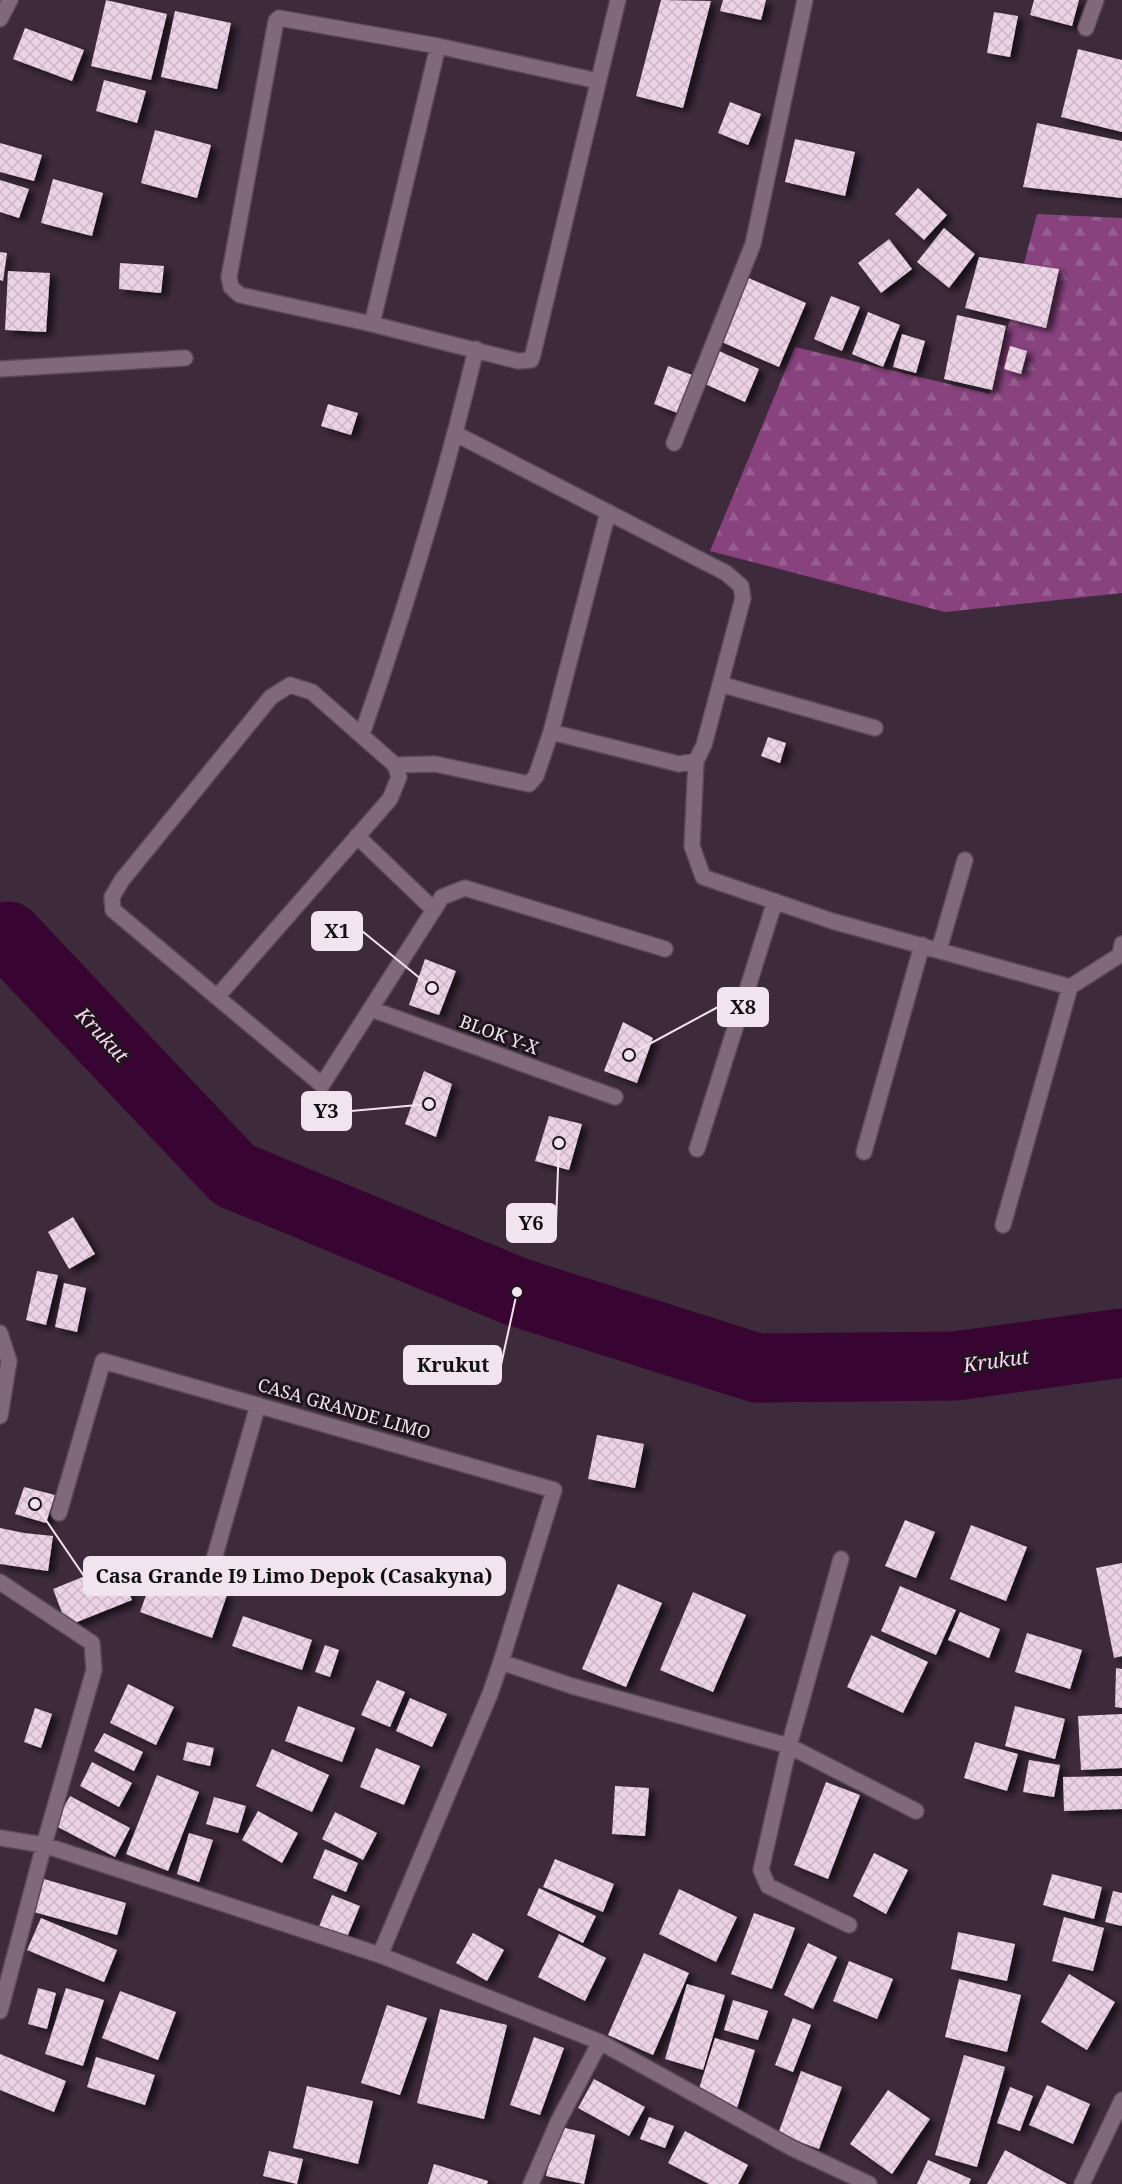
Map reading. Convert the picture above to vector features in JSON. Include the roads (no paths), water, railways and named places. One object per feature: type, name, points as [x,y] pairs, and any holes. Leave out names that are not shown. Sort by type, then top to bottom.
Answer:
[{"type":"street","points":[[0,20],[10,0]]},
{"type":"street","points":[[598,81],[438,46],[284,17],[279,18],[276,21],[229,277],[231,286],[240,295],[372,324],[518,361],[531,360],[618,0]]},
{"type":"street","points":[[674,442],[753,244],[805,0]]},
{"type":"street","points":[[1086,28],[1096,0]]},
{"type":"street","points":[[372,324],[438,46]]},
{"type":"street","points":[[362,734],[390,654],[456,434],[476,350]]},
{"type":"street","points":[[0,369],[185,358]]},
{"type":"street","points":[[456,434],[726,573],[741,586],[743,598],[704,745],[696,761],[692,846],[703,877],[832,921],[1070,987]]},
{"type":"street","points":[[395,765],[435,764],[529,784],[536,776],[551,732],[608,512]]},
{"type":"street","points":[[720,684],[875,728]]},
{"type":"street","points":[[216,997],[390,799],[399,777],[395,765],[362,734],[312,692],[290,685],[271,697],[122,880],[112,897],[113,910],[216,997],[322,1085],[442,897],[465,888],[665,949]]},
{"type":"street","points":[[551,732],[679,764],[696,761]]},
{"type":"street","points":[[357,836],[434,910]]},
{"type":"street","points":[[939,950],[965,861]]},
{"type":"street","points":[[697,1149],[775,901]]},
{"type":"street","points":[[1003,1225],[1070,987],[1120,955],[1122,944]]},
{"type":"street","points":[[864,1152],[922,945]]},
{"type":"street","name":"BLOK Y-X","points":[[370,1009],[615,1097]]},
{"type":"street","points":[[0,1333],[9,1361],[0,1416]]},
{"type":"street","name":"CASA GRANDE LIMO","points":[[59,1513],[103,1361],[554,1490],[501,1662]]},
{"type":"street","points":[[214,1559],[258,1405]]},
{"type":"street","points":[[841,1559],[789,1746],[761,1869],[768,1886],[849,1925]]},
{"type":"street","points":[[0,1582],[92,1643],[94,1670],[0,2011]]},
{"type":"street","points":[[380,1955],[490,1694],[501,1662],[572,1686],[789,1746],[916,1811]]},
{"type":"street","points":[[0,1838],[44,1845],[380,1955],[600,2042],[792,2148],[869,2184]]},
{"type":"street","points":[[531,2184],[558,2122],[600,2042]]},
{"type":"street","points":[[1082,2184],[1122,2100]]},
{"type":"waterway","name":"Krukut","points":[[0,937],[8,936],[234,1175],[517,1292],[757,1368],[955,1366],[1122,1343]]},
{"type":"place","name":"X1","points":[[432,988]]},
{"type":"place","name":"X8","points":[[629,1055]]},
{"type":"place","name":"Y3","points":[[429,1104]]},
{"type":"place","name":"Y6","points":[[559,1143]]},
{"type":"place","name":"Krukut","points":[[517,1292]]},
{"type":"place","name":"Casa Grande I9 Limo Depok (Casakyna)","points":[[35,1504]]}]
